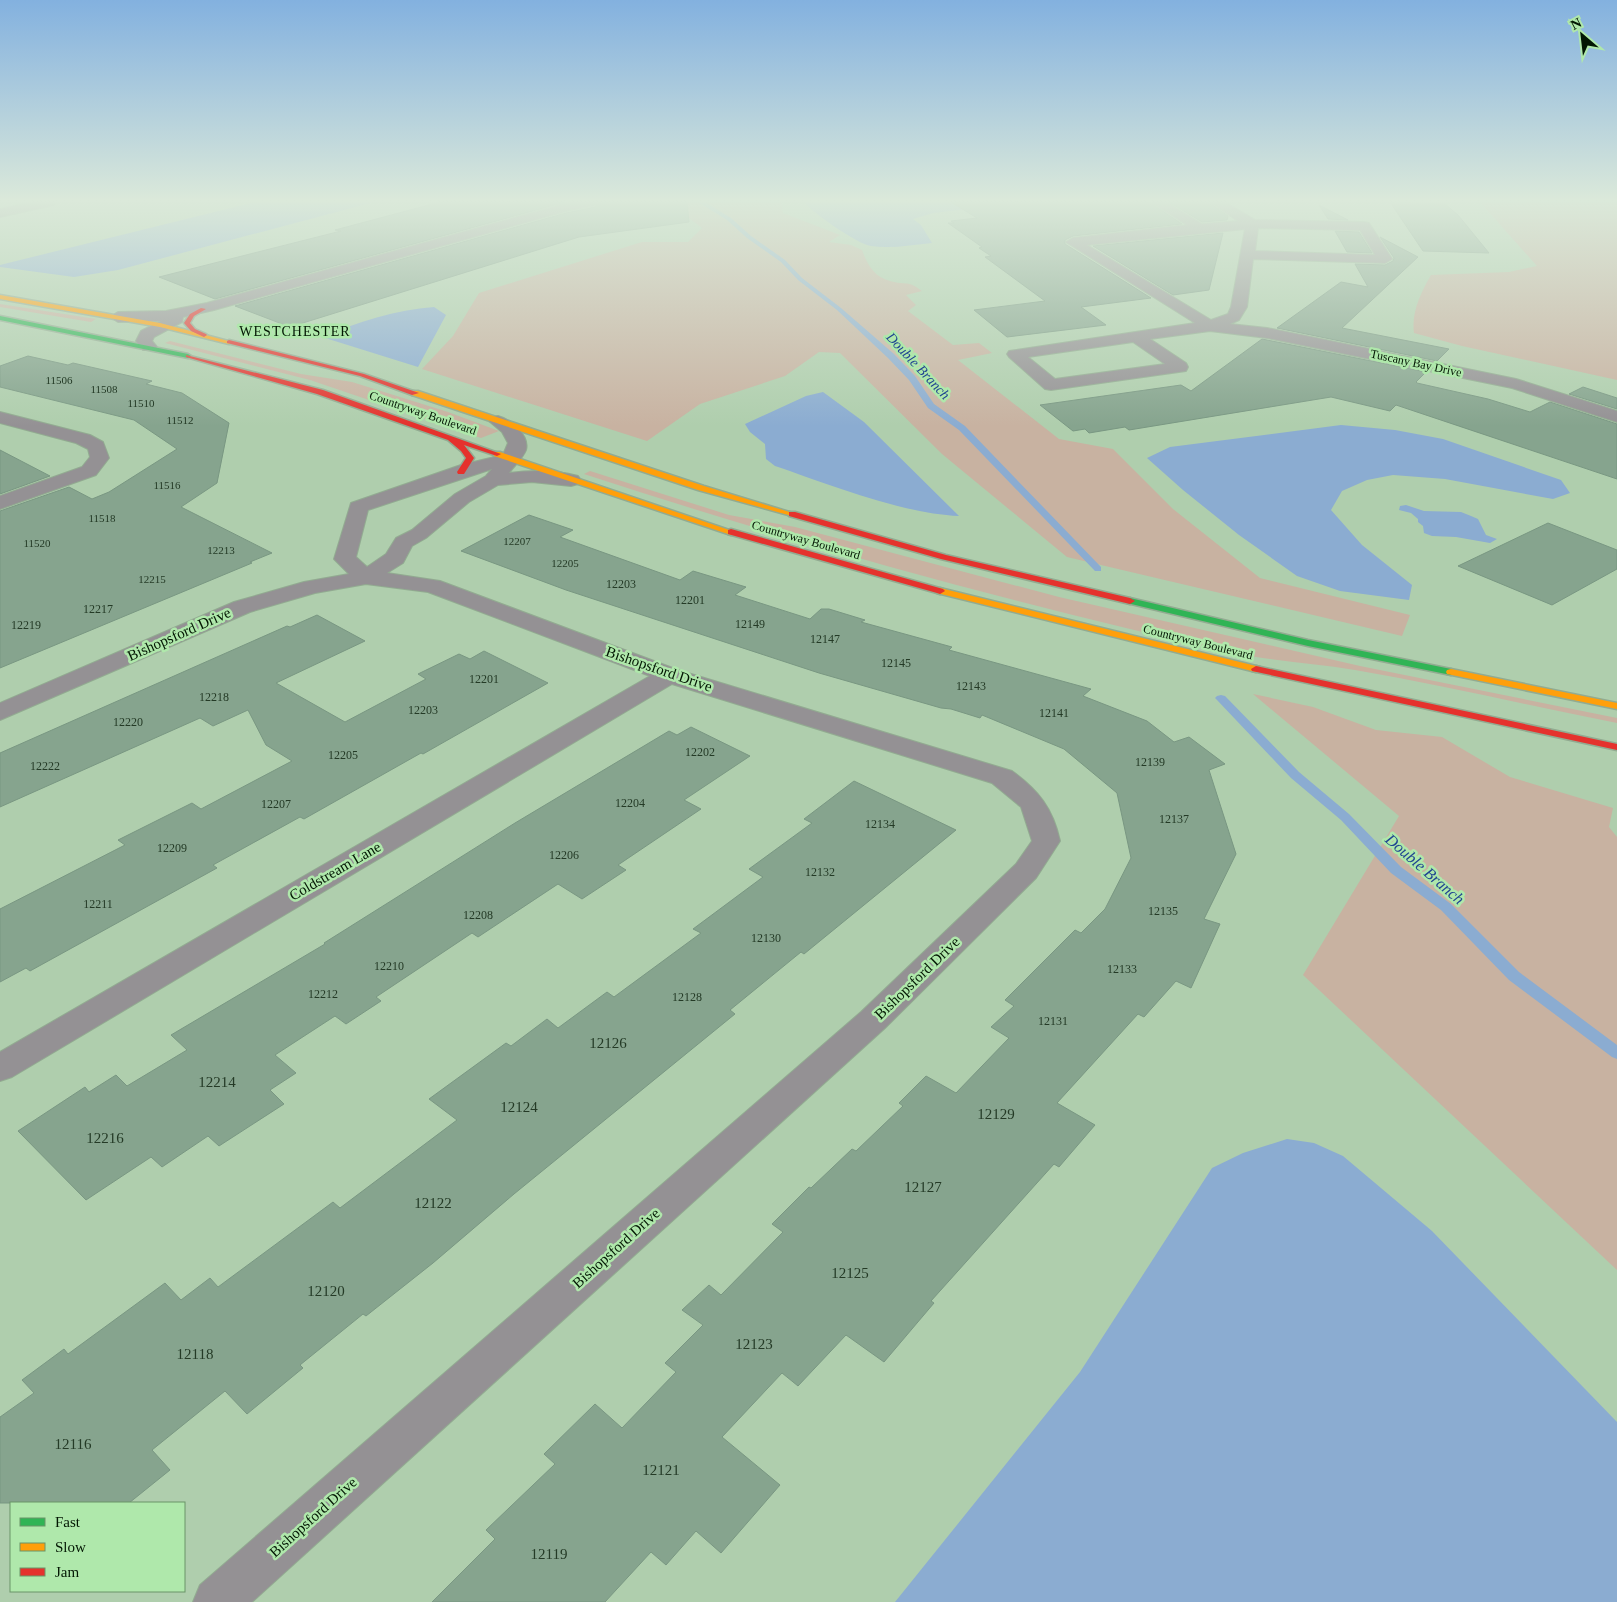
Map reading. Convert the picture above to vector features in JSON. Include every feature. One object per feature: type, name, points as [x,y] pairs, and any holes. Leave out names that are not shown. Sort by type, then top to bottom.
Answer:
[{"type":"street","points":[[0,310],[102,327],[160,325],[206,308],[316,277]]},
{"type":"street","name":"Tuscany Bay Drive","points":[[1130,277],[1210,326],[1268,333],[1516,384],[1617,417]]},
{"type":"street","name":"Tuscany Bay Drive","points":[[1136,337],[1180,367],[1051,385],[1015,354],[1210,326],[1234,317],[1239,307],[1244,277]]},
{"type":"street","name":"Countryway Boulevard","points":[[0,297],[160,325],[362,375],[702,488],[944,557],[1185,615],[1458,675],[1617,706]]},
{"type":"street","points":[[0,301],[40,303]]},
{"type":"street","points":[[118,317],[166,316],[206,308]]},
{"type":"street","points":[[204,335],[193,330],[187,323],[192,315],[206,308]]},
{"type":"street","name":"Countryway Boulevard","points":[[0,318],[149,347],[320,392],[509,459],[723,530],[937,591],[1267,673],[1617,747]]},
{"type":"street","points":[[149,347],[144,338],[160,325]]},
{"type":"street","points":[[0,417],[83,439],[96,446],[100,458],[89,471],[0,504]]},
{"type":"street","name":"Bishopsford Drive","points":[[366,577],[395,558],[403,542],[419,534],[462,498],[493,480],[516,451],[518,443],[509,429],[498,421]]},
{"type":"street","points":[[448,437],[468,453],[470,458],[461,472]]},
{"type":"street","points":[[366,577],[345,559],[357,519],[358,507],[461,472],[509,459],[544,458]]},
{"type":"street","name":"Bishopsford Drive","points":[[493,480],[532,476],[571,480]]},
{"type":"street","points":[[723,507],[828,525]]},
{"type":"street","name":"Bishopsford Drive","points":[[0,712],[242,607],[312,587],[366,577],[432,586],[670,675],[1002,778],[1028,796],[1042,818],[1046,841],[1026,871],[874,1020],[217,1602]]},
{"type":"street","points":[[1267,673],[1364,680]]},
{"type":"street","name":"Coldstream Lane","points":[[0,1068],[670,675]]},
{"type":"shaded area","points":[[531,277],[881,277],[895,282],[909,284],[922,291],[906,295],[916,305],[908,311],[953,345],[979,343],[992,353],[958,360],[1059,439],[1113,449],[1173,509],[1260,578],[1410,615],[1402,636],[1067,557],[942,454],[840,353],[819,352],[785,376],[700,404],[647,441],[422,369],[453,336],[479,293]]},
{"type":"shaded area","points":[[1430,277],[1617,277],[1617,380],[1462,346],[1414,333],[1415,310]]},
{"type":"shaded area","points":[[0,304],[96,319],[91,322],[0,307]]},
{"type":"shaded area","points":[[170,341],[301,374],[352,382],[448,412],[499,431],[481,438],[310,380],[165,343]]},
{"type":"shaded area","points":[[590,471],[729,515],[795,527],[1059,597],[1360,666],[1617,718],[1617,723],[1388,676],[1228,652],[1065,613],[823,548],[584,474]]},
{"type":"shaded area","points":[[1253,694],[1313,707],[1376,730],[1442,737],[1510,777],[1613,808],[1609,827],[1617,837],[1617,1270],[1303,975],[1399,816]]},
{"type":"water","points":[[434,307],[446,315],[418,367],[322,337],[349,326],[377,318],[405,311]]},
{"type":"water","points":[[823,392],[864,422],[959,516],[914,510],[866,497],[775,466],[766,459],[765,444],[750,432],[745,424],[806,396]]},
{"type":"water","points":[[1341,425],[1395,430],[1443,439],[1561,480],[1570,493],[1553,499],[1445,479],[1393,475],[1367,480],[1342,491],[1331,510],[1362,545],[1412,585],[1409,600],[1340,591],[1297,576],[1239,535],[1147,458],[1170,447]]},
{"type":"water","points":[[1406,505],[1424,511],[1461,512],[1478,519],[1486,535],[1497,539],[1490,543],[1456,537],[1432,536],[1424,533],[1423,526],[1411,513],[1399,510],[1400,506]]},
{"type":"water","points":[[1287,1139],[1314,1143],[1343,1156],[1432,1231],[1617,1422],[1617,1602],[895,1602],[1080,1372],[1212,1168],[1243,1153]]},
{"type":"building","points":[[160,277],[295,277],[215,299]]},
{"type":"building","points":[[339,277],[451,277],[290,327],[235,306]]},
{"type":"building","points":[[1012,277],[1117,277],[1151,298],[1081,307],[1106,325],[1007,337],[974,310],[1045,301]]},
{"type":"building","points":[[1143,277],[1212,277],[1209,290],[1173,295]]},
{"type":"building","points":[[1362,277],[1397,277],[1342,328],[1449,349],[1437,361],[1277,328],[1341,282],[1368,287]]},
{"type":"building","points":[[1262,339],[1426,372],[1417,383],[1488,399],[1530,412],[1550,402],[1617,424],[1617,479],[1396,405],[1390,411],[1331,397],[1129,430],[1125,427],[1089,433],[1085,429],[1073,431],[1040,405],[1181,385],[1191,391]]},
{"type":"building","points":[[28,356],[68,365],[73,363],[152,381],[146,384],[182,393],[229,423],[217,483],[181,507],[272,553],[0,668],[0,511],[69,487],[92,499],[109,492],[177,449],[134,420],[0,387],[0,366]]},
{"type":"building","points":[[1583,387],[1617,398],[1617,409],[1569,394]]},
{"type":"building","points":[[0,450],[50,476],[0,494]]},
{"type":"building","points":[[529,515],[573,530],[560,537],[680,580],[693,571],[746,587],[735,595],[810,619],[821,609],[829,609],[865,620],[861,622],[952,647],[949,650],[1091,689],[1083,696],[1147,721],[1174,742],[1189,737],[1225,764],[1209,770],[1236,854],[1204,919],[1220,924],[1191,988],[1176,981],[1144,1017],[1138,1014],[1057,1103],[1095,1125],[1059,1167],[1054,1164],[931,1301],[934,1303],[884,1362],[846,1335],[798,1386],[782,1373],[722,1437],[780,1485],[721,1553],[696,1531],[666,1565],[651,1552],[605,1602],[432,1602],[495,1539],[486,1530],[555,1464],[544,1454],[595,1404],[622,1428],[676,1372],[665,1363],[703,1325],[682,1310],[709,1285],[721,1295],[783,1232],[772,1224],[809,1187],[811,1188],[852,1149],[856,1151],[903,1106],[899,1103],[926,1076],[956,1093],[1009,1038],[991,1027],[1014,1006],[1005,1000],[1075,930],[1081,933],[1105,909],[1131,858],[1117,793],[1064,749],[982,715],[980,718],[951,709],[941,708],[819,673],[566,590],[461,551]]},
{"type":"building","points":[[1548,523],[1617,550],[1617,569],[1552,605],[1458,566]]},
{"type":"building","points":[[317,615],[365,641],[276,683],[345,722],[426,679],[418,674],[459,654],[470,659],[484,651],[548,683],[304,819],[300,817],[213,865],[217,868],[30,971],[26,968],[0,982],[0,909],[125,845],[118,840],[192,803],[201,809],[292,761],[266,745],[248,710],[213,726],[200,718],[0,807],[0,753],[287,626],[290,627]]},
{"type":"building","points":[[691,727],[750,756],[684,800],[701,809],[618,865],[626,870],[582,899],[558,884],[478,937],[472,933],[376,997],[381,1001],[346,1024],[335,1016],[275,1055],[296,1073],[270,1090],[284,1104],[219,1146],[208,1136],[162,1167],[151,1157],[86,1200],[18,1131],[85,1087],[89,1092],[116,1075],[127,1086],[187,1050],[171,1035],[325,944],[515,823],[669,731],[677,735]]},
{"type":"building","points":[[854,781],[956,830],[804,954],[801,952],[730,1010],[735,1014],[514,1194],[433,1263],[366,1316],[363,1314],[300,1365],[303,1368],[247,1414],[225,1391],[152,1450],[170,1470],[130,1502],[0,1503],[0,1417],[34,1393],[22,1380],[64,1349],[68,1354],[165,1283],[181,1300],[210,1278],[218,1287],[333,1202],[340,1208],[457,1120],[429,1099],[506,1043],[511,1046],[547,1019],[558,1028],[607,992],[614,997],[701,933],[693,929],[763,877],[749,869],[812,823],[804,819]]},
{"type":"waterway","name":"Double Branch","points":[[798,277],[839,309],[891,356],[912,378],[931,406],[962,428],[1098,569]]},
{"type":"waterway","name":"Double Branch","points":[[1221,698],[1295,775],[1345,817],[1396,870],[1446,907],[1514,976],[1617,1053]]},
{"type":"traffic: fast","points":[[0,318],[188,356]]},
{"type":"traffic: fast","points":[[1130,601],[1308,643],[1451,672]]},
{"type":"traffic: slow","points":[[0,297],[160,325],[229,342]]},
{"type":"traffic: slow","points":[[415,393],[701,488],[792,514]]},
{"type":"traffic: slow","points":[[497,454],[731,532]]},
{"type":"traffic: slow","points":[[940,591],[1256,669]]},
{"type":"traffic: slow","points":[[1451,672],[1617,706]]},
{"type":"traffic: jam","points":[[203,309],[192,315],[187,323],[193,330],[204,335]]},
{"type":"traffic: jam","points":[[229,342],[362,375],[415,393]]},
{"type":"traffic: jam","points":[[188,356],[320,392],[497,454]]},
{"type":"traffic: jam","points":[[450,437],[464,449],[470,458],[461,472]]},
{"type":"traffic: jam","points":[[792,514],[944,557],[1130,601]]},
{"type":"traffic: jam","points":[[731,532],[940,591]]},
{"type":"traffic: jam","points":[[1256,669],[1617,747]]},
{"type":"district","name":"WESTCHESTER","points":[[295,331]]}]
